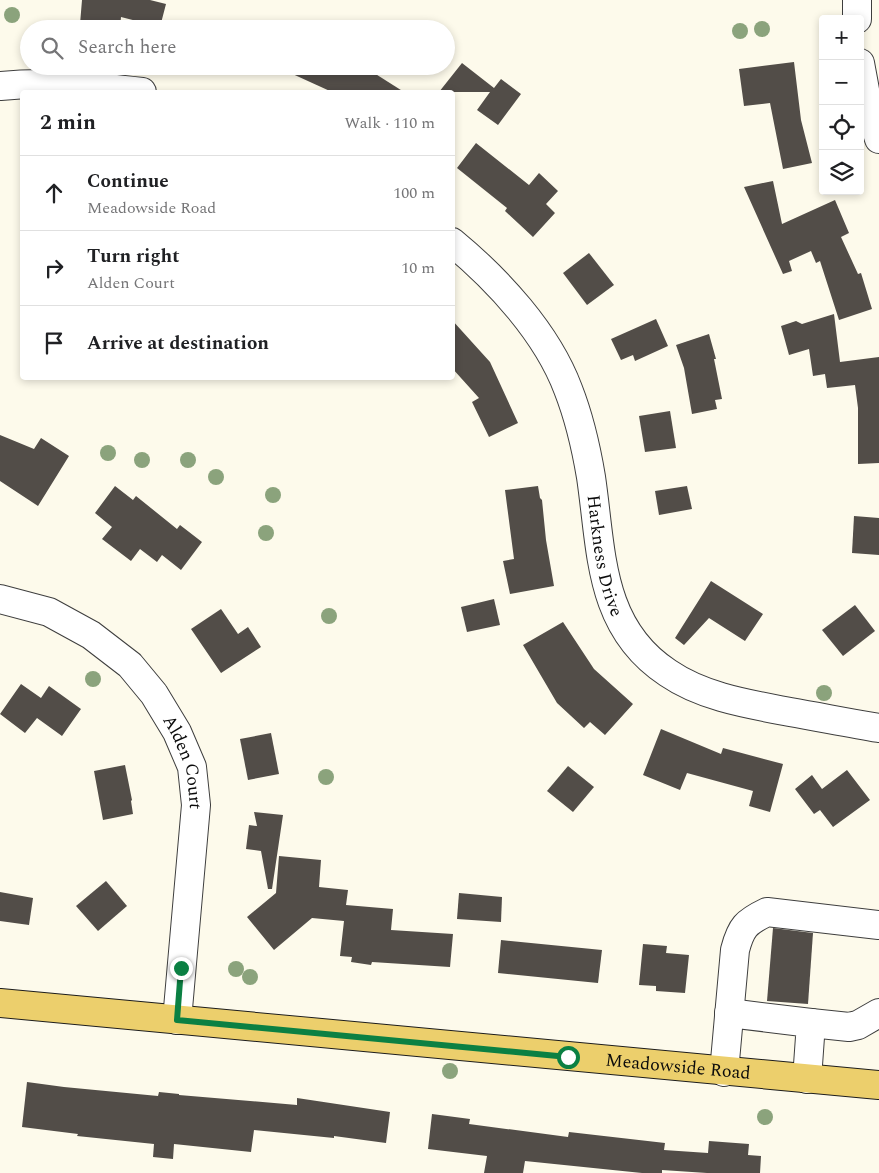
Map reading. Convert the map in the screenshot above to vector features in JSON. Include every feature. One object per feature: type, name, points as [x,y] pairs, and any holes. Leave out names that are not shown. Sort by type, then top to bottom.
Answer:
[{"type":"main road","name":"Meadowside Road","points":[[0,1003],[879,1085]]},
{"type":"street","points":[[856,15],[857,0]]},
{"type":"street","points":[[864,82],[879,139]]},
{"type":"street","points":[[0,86],[24,84],[98,86],[127,90]]},
{"type":"street","name":"Harkness Drive","points":[[455,244],[468,254],[530,323],[551,353],[568,388],[582,430],[591,475],[606,582],[624,629],[636,645],[668,674],[718,696],[751,705],[879,728]]},
{"type":"street","name":"Alden Court","points":[[0,600],[49,612],[91,635],[130,666],[154,694],[177,732],[192,767],[196,805],[177,1020]]},
{"type":"street","points":[[724,1072],[735,950],[739,933],[752,919],[767,912],[879,925]]},
{"type":"street","points":[[729,1013],[849,1027],[858,1025],[879,1013]]},
{"type":"street","points":[[808,1079],[811,1023]]},
{"type":"building","points":[[82,0],[150,0],[166,4],[162,20],[133,20],[121,17],[121,20],[80,20]]},
{"type":"building","points":[[794,62],[801,120],[812,163],[783,169],[770,103],[744,106],[739,69]]},
{"type":"building","points":[[462,63],[494,88],[501,79],[521,94],[498,125],[477,110],[490,92],[441,90],[452,75],[455,75],[455,72]]},
{"type":"building","points":[[295,75],[377,75],[401,90],[328,90]]},
{"type":"building","points":[[476,143],[529,185],[539,173],[558,191],[546,204],[555,213],[533,237],[505,211],[507,208],[457,168]]},
{"type":"building","points":[[773,181],[782,224],[835,200],[849,233],[841,237],[858,274],[861,273],[872,309],[839,320],[820,261],[816,263],[811,251],[789,261],[792,271],[783,274],[744,187]]},
{"type":"building","points":[[589,253],[614,285],[587,305],[563,273]]},
{"type":"building","points":[[834,314],[840,362],[879,357],[879,463],[858,464],[858,408],[855,385],[827,388],[825,374],[813,376],[809,349],[789,355],[781,326],[796,321],[802,324]]},
{"type":"building","points":[[656,319],[668,346],[635,361],[633,355],[621,360],[611,339]]},
{"type":"building","points":[[455,323],[490,362],[518,423],[489,437],[472,402],[479,398],[455,371]]},
{"type":"building","points":[[709,334],[716,359],[714,359],[722,399],[715,400],[717,409],[692,414],[684,368],[676,345]]},
{"type":"building","points":[[670,411],[676,448],[645,452],[639,416]]},
{"type":"building","points":[[0,435],[34,449],[41,438],[69,456],[38,506],[0,481]]},
{"type":"building","points":[[115,486],[133,500],[136,496],[177,529],[180,525],[202,542],[181,570],[162,555],[157,562],[140,549],[131,561],[102,539],[112,527],[95,513]]},
{"type":"building","points":[[538,486],[542,500],[546,540],[554,586],[510,594],[503,561],[514,559],[505,490]]},
{"type":"building","points":[[687,486],[692,509],[659,515],[655,491]]},
{"type":"building","points":[[854,516],[879,518],[879,555],[852,553]]},
{"type":"building","points":[[711,581],[763,614],[745,641],[709,618],[684,645],[675,638]]},
{"type":"building","points":[[494,599],[500,625],[467,632],[461,607]]},
{"type":"building","points":[[855,605],[875,631],[843,656],[822,630]]},
{"type":"building","points":[[221,609],[238,634],[248,627],[261,647],[221,673],[191,629]]},
{"type":"building","points":[[563,622],[594,669],[633,704],[605,735],[590,722],[584,728],[557,703],[523,645]]},
{"type":"building","points":[[21,684],[41,698],[49,686],[81,709],[62,736],[37,718],[25,733],[0,714]]},
{"type":"building","points":[[661,729],[721,754],[723,748],[783,764],[770,812],[749,806],[753,791],[687,773],[680,790],[643,775]]},
{"type":"building","points":[[271,733],[279,774],[248,780],[240,739]]},
{"type":"building","points":[[125,765],[133,814],[103,820],[94,771]]},
{"type":"building","points":[[568,766],[594,787],[573,812],[547,791]]},
{"type":"building","points":[[847,770],[870,800],[833,827],[820,810],[814,814],[795,789],[812,775],[822,789]]},
{"type":"building","points":[[254,812],[283,815],[272,889],[268,889],[261,851],[246,849],[249,825],[257,826]]},
{"type":"building","points":[[279,856],[321,860],[319,887],[348,890],[346,905],[393,909],[391,930],[453,934],[450,967],[372,962],[371,965],[351,962],[352,957],[340,956],[344,921],[312,918],[274,950],[247,917],[276,893]]},
{"type":"building","points":[[106,881],[127,906],[98,931],[76,906]]},
{"type":"building","points":[[0,892],[33,898],[29,925],[0,921]]},
{"type":"building","points":[[459,893],[502,897],[501,922],[457,919]]},
{"type":"building","points":[[773,928],[813,933],[808,1004],[767,1001]]},
{"type":"building","points":[[501,940],[602,950],[598,983],[498,973]]},
{"type":"building","points":[[643,944],[667,946],[666,953],[689,955],[685,993],[656,991],[656,986],[639,985]]},
{"type":"building","points":[[27,1082],[158,1096],[159,1092],[297,1105],[297,1098],[390,1112],[386,1143],[334,1136],[334,1138],[254,1130],[251,1152],[174,1144],[173,1159],[153,1157],[154,1144],[77,1136],[78,1134],[22,1127]]},
{"type":"building","points":[[432,1114],[470,1119],[469,1124],[568,1137],[569,1132],[665,1143],[664,1150],[708,1153],[709,1141],[749,1144],[748,1155],[761,1156],[760,1173],[707,1173],[662,1170],[662,1173],[642,1173],[525,1161],[523,1173],[484,1173],[487,1156],[428,1149]]},
{"type":"route","points":[[181,968],[177,1020],[568,1057]]}]
